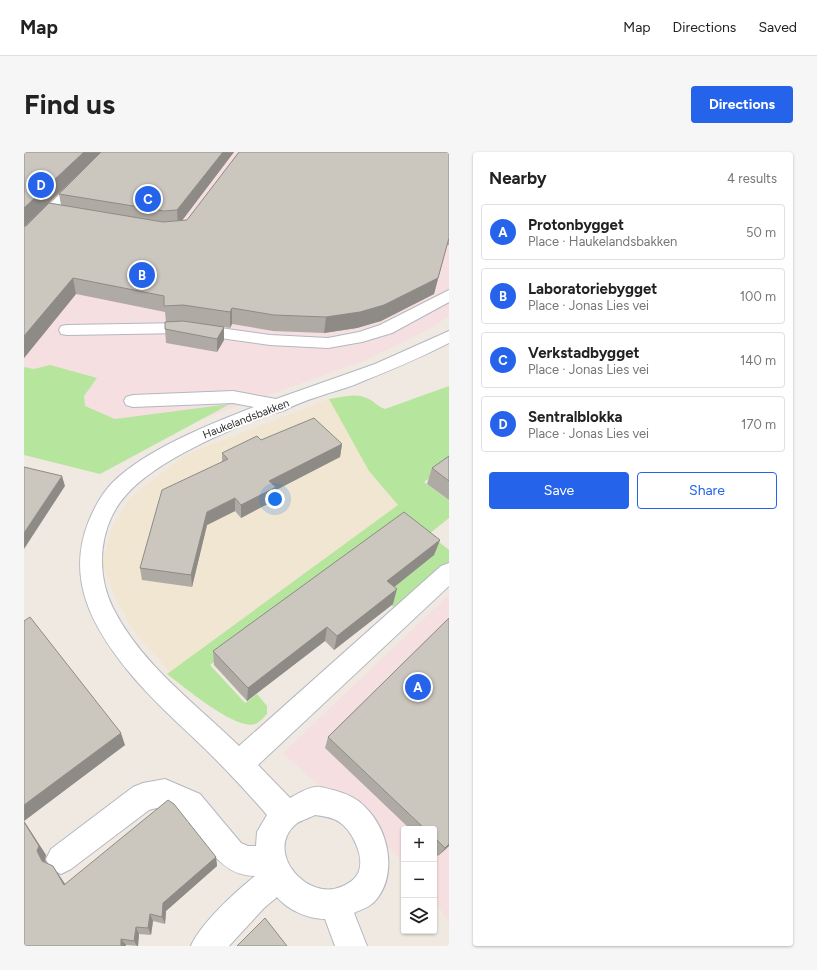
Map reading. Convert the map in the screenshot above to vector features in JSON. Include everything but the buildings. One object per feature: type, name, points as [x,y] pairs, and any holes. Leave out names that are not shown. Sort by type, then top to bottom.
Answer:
[{"type":"street","points":[[24,237],[50,213],[110,152]]},
{"type":"street","points":[[50,213],[66,215]]},
{"type":"street","points":[[67,330],[184,328],[270,340],[328,343],[362,337],[386,329],[449,295]]},
{"type":"street","name":"Haukelandsbakken","points":[[285,813],[240,764],[158,687],[118,639],[100,609],[91,576],[92,544],[101,516],[108,503],[129,480],[151,464],[189,442],[219,428],[406,358],[449,336]]},
{"type":"street","points":[[133,401],[233,397],[279,406]]},
{"type":"street","points":[[240,764],[449,572]]},
{"type":"street","points":[[61,859],[142,797],[165,793],[190,804],[231,853],[246,861],[272,870]]},
{"type":"street","points":[[315,801],[331,803],[347,810],[360,822],[369,838],[374,856],[372,874],[368,885],[353,902],[337,910],[319,911],[301,905],[286,894],[272,870],[270,843],[275,827],[285,813],[299,805],[315,801]]},
{"type":"street","points":[[207,946],[253,898],[272,870]]},
{"type":"street","points":[[337,910],[351,946]]},
{"type":"shaded area","points":[[24,152],[449,152],[449,316],[433,327],[368,359],[166,432],[24,414]]},
{"type":"shaded area","points":[[329,399],[369,471],[398,505],[170,672],[133,629],[117,601],[102,564],[112,528],[129,499],[185,455]]},
{"type":"shaded area","points":[[449,595],[449,922],[437,904],[437,826],[401,826],[401,859],[283,753]]},
{"type":"green space","points":[[50,365],[97,378],[84,396],[85,406],[115,419],[230,404],[100,474],[24,455],[24,367],[34,369]]},
{"type":"green space","points":[[449,386],[449,464],[424,482],[449,500],[449,518],[429,534],[449,550],[449,566],[398,611],[380,595],[394,526],[210,665],[245,703],[257,694],[267,706],[267,714],[255,724],[246,724],[235,721],[210,706],[167,674],[398,505],[369,471],[329,399],[359,396],[369,399],[385,409]]},
{"type":"place","name":"Sentralblokka","points":[[41,185]]},
{"type":"place","name":"Verkstadbygget","points":[[148,199]]},
{"type":"place","name":"Laboratoriebygget","points":[[142,275]]},
{"type":"place","name":"Protonbygget","points":[[418,687]]}]
